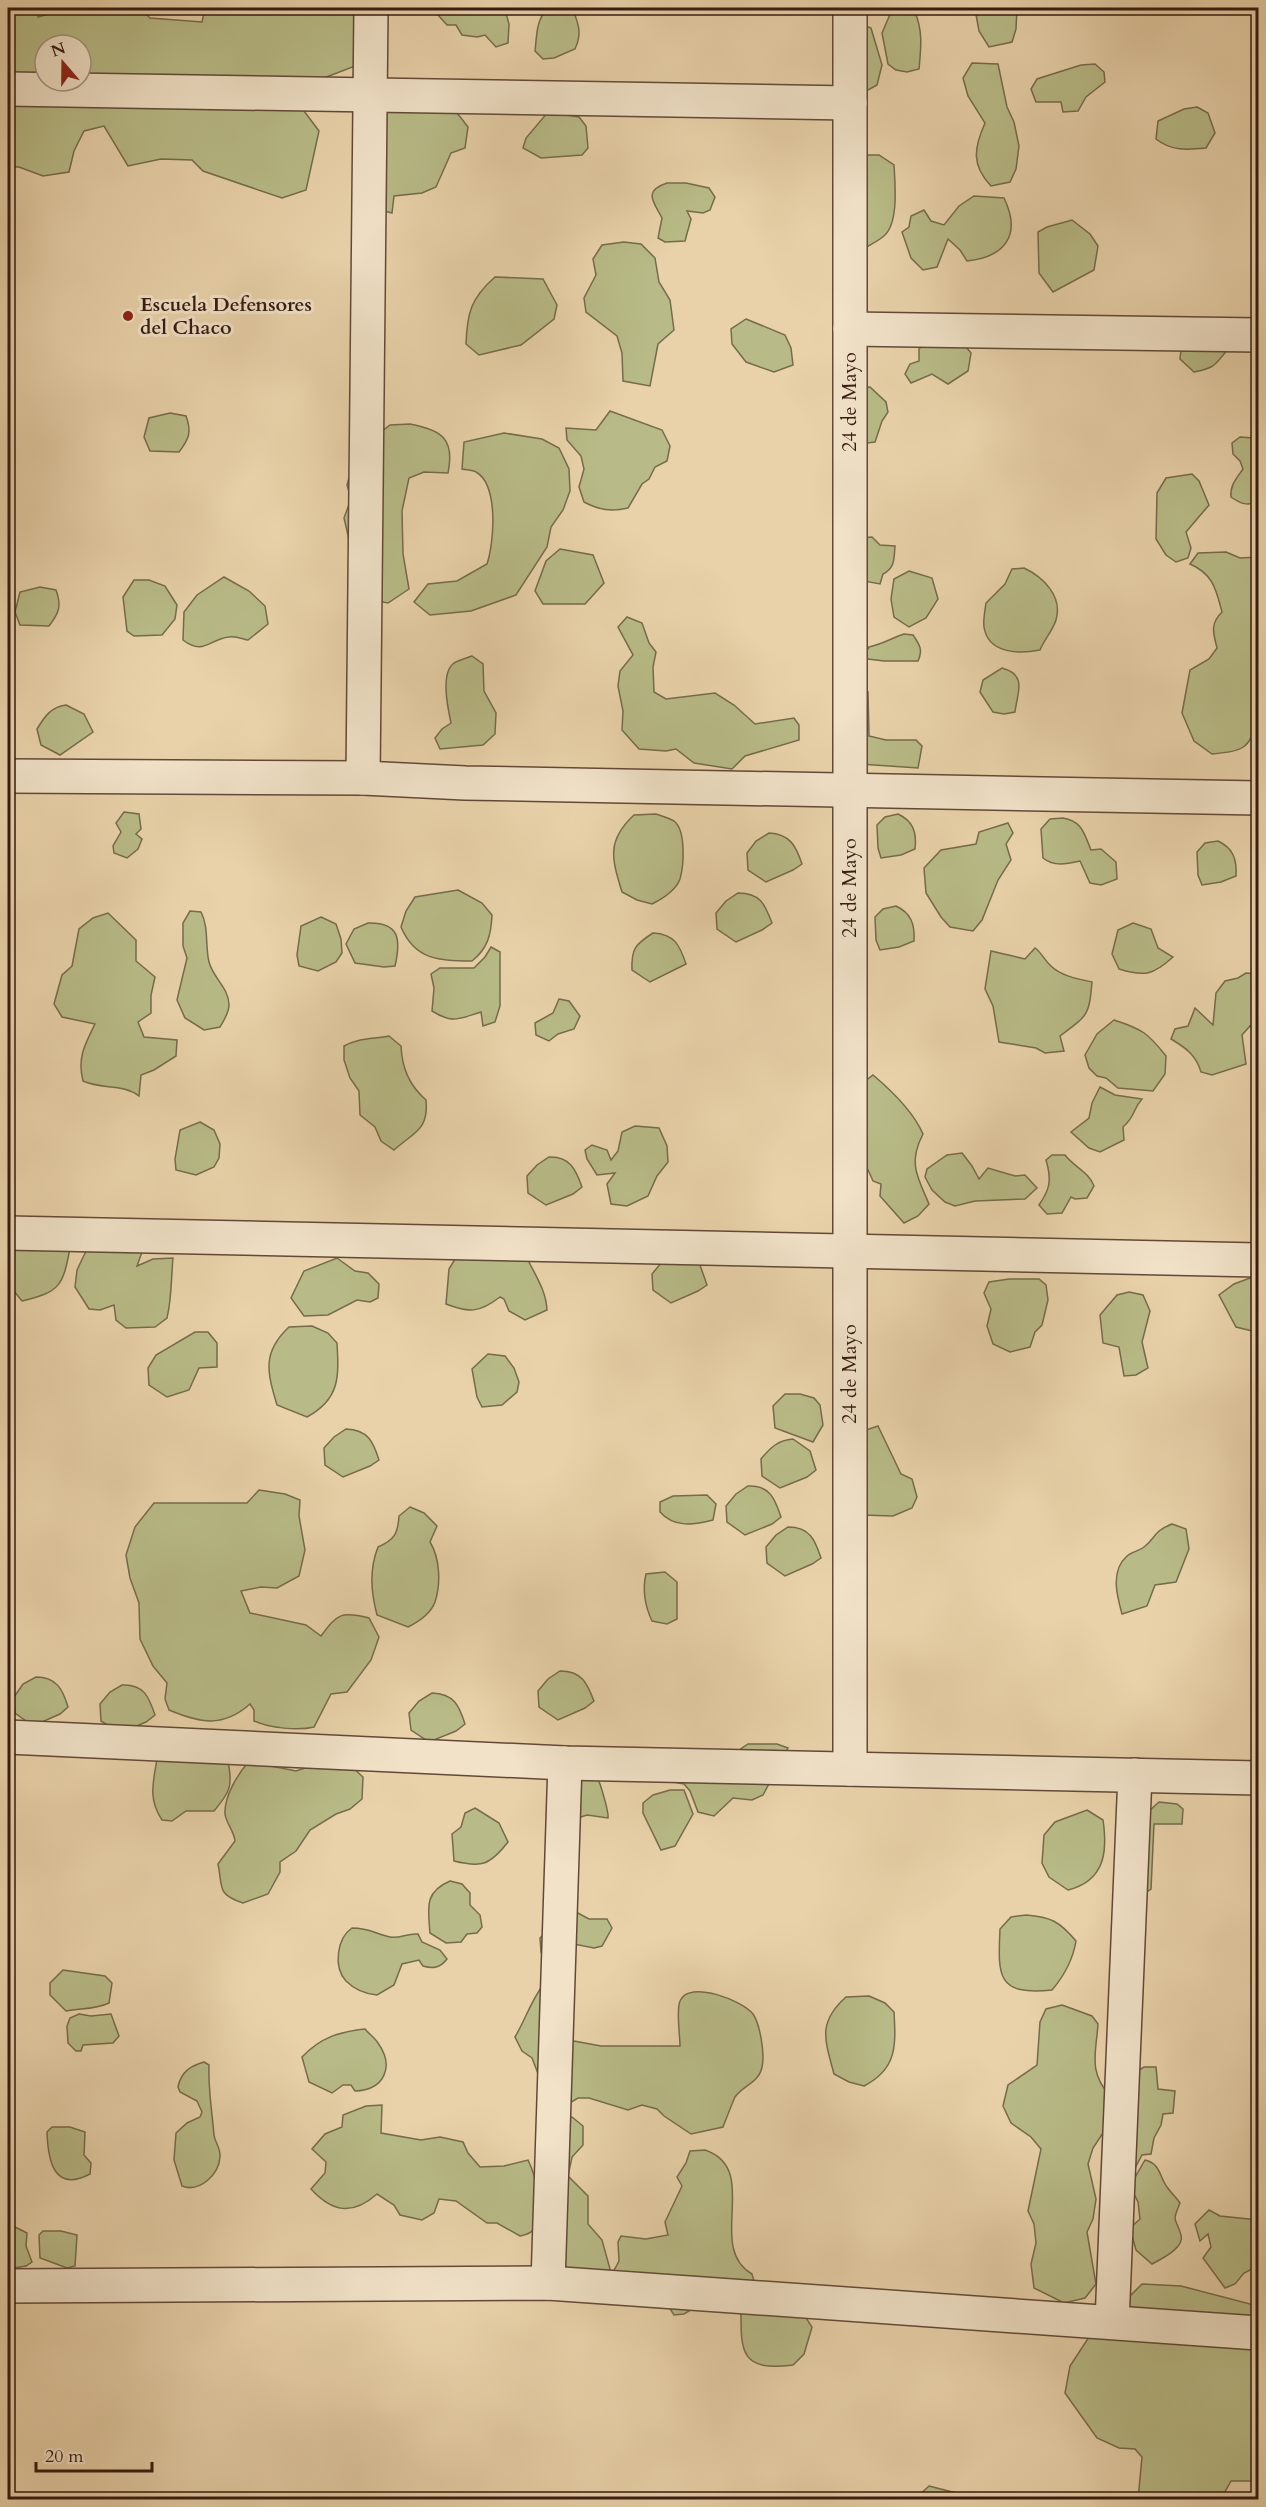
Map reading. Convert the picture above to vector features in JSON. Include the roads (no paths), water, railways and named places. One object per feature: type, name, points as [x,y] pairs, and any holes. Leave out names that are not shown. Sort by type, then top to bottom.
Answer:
[{"type":"street","points":[[363,778],[372,95],[371,8]]},
{"type":"street","name":"24 de Mayo","points":[[850,8],[850,1769]]},
{"type":"street","points":[[8,89],[850,103]]},
{"type":"street","points":[[850,329],[1258,336]]},
{"type":"street","points":[[8,776],[363,778],[476,784],[1258,798]]},
{"type":"street","points":[[8,1233],[1258,1260]]},
{"type":"street","points":[[8,1737],[565,1763],[1258,1778]]},
{"type":"street","points":[[548,2283],[565,1763]]},
{"type":"street","points":[[1112,2322],[1134,1775]]},
{"type":"street","points":[[8,2286],[548,2283],[1258,2333]]},
{"type":"place","name":"Escuela Defensores del Chaco","points":[[128,316]]}]
